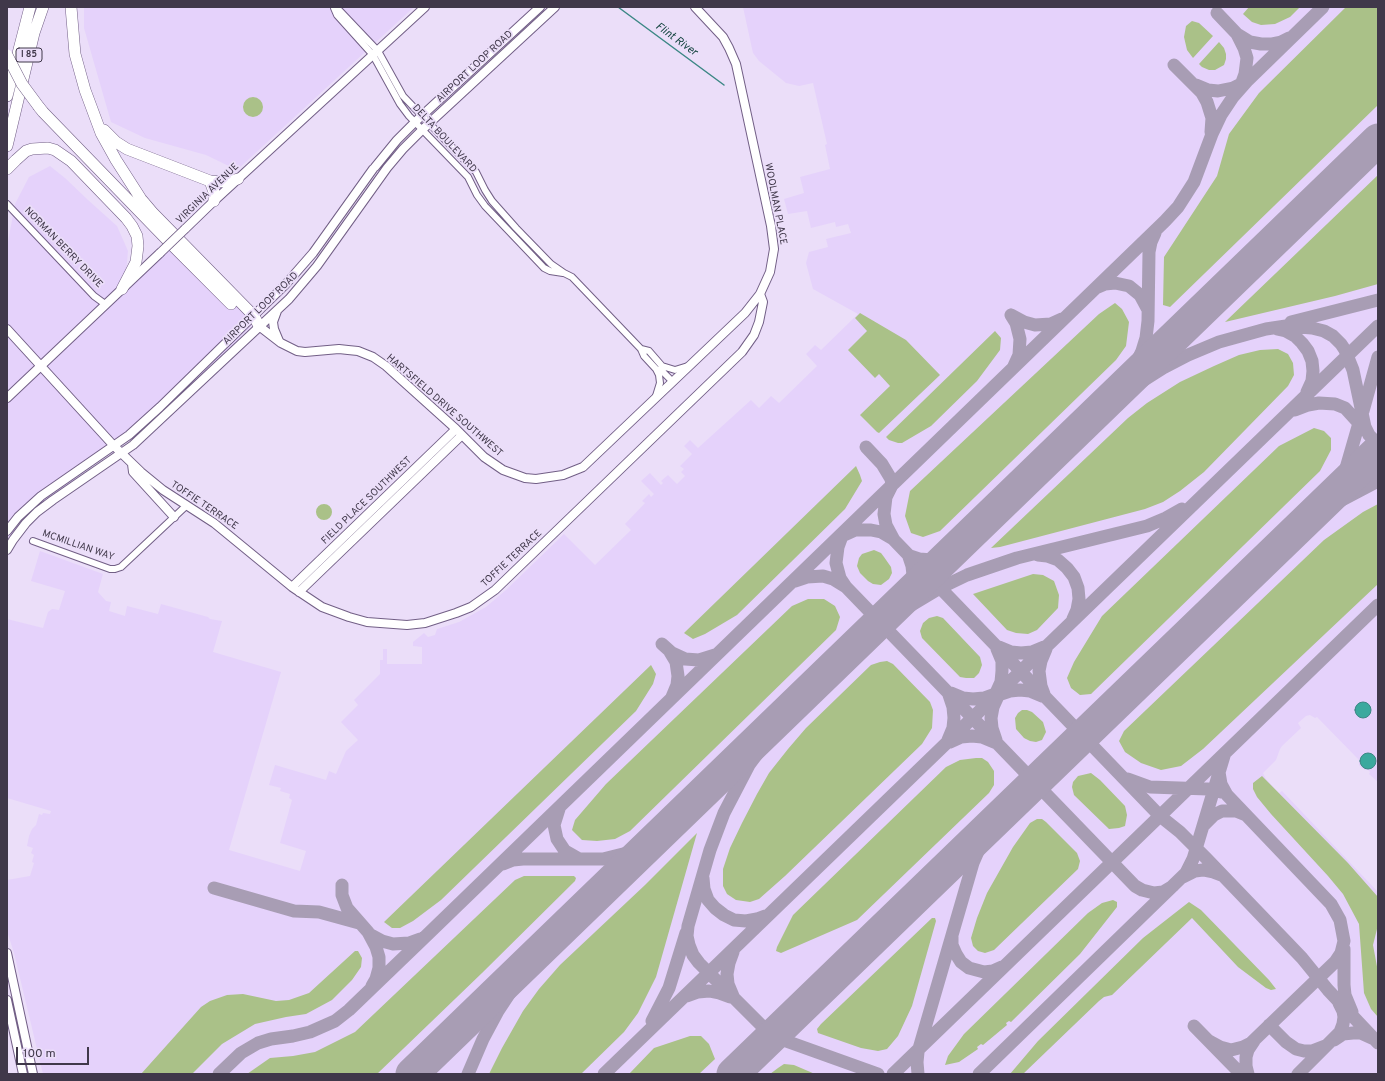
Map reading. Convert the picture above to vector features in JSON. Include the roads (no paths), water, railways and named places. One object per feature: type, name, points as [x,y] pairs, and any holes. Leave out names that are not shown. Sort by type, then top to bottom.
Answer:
[{"type":"highway","name":"I 85","points":[[7,96],[30,7]]},
{"type":"highway","name":"I 85","points":[[7,146],[34,33],[43,7]]},
{"type":"highway","points":[[71,7],[75,54],[85,90],[101,133],[116,160],[141,199],[254,321]]},
{"type":"highway","points":[[7,55],[22,84],[43,112],[171,244],[254,321]]},
{"type":"highway","points":[[98,123],[116,142],[127,150],[210,181],[226,182],[238,179]]},
{"type":"highway","points":[[7,169],[16,160],[32,149],[48,148],[55,150],[71,161],[126,218],[137,236],[138,246],[136,262],[122,289]]},
{"type":"highway","points":[[210,181],[214,192],[214,201]]},
{"type":"main road","name":"VIRGINIA AVENUE","points":[[7,398],[214,201],[425,7]]},
{"type":"main road","name":"AIRPORT LOOP ROAD","points":[[7,550],[26,523],[37,512],[121,453],[161,419],[254,321],[302,267],[374,168],[397,140],[540,7]]},
{"type":"main road","name":"AIRPORT LOOP ROAD","points":[[7,532],[18,517],[41,496],[129,435],[254,321],[278,309],[306,281],[386,168],[429,123],[555,7]]},
{"type":"main road","name":"WOOLMAN PLACE","points":[[673,382],[745,313],[760,294],[770,272],[774,257],[771,226],[736,64],[723,37],[695,7]]},
{"type":"main road","name":"TOFFIE TERRACE","points":[[7,329],[114,446],[132,464],[163,490],[232,536],[295,590],[322,607],[367,622],[392,625],[425,623],[438,620],[464,610],[484,599],[495,590],[742,352],[754,335],[760,322],[763,302],[760,294]]},
{"type":"main road","points":[[278,309],[273,322],[274,329],[280,343]]},
{"type":"main road","points":[[254,321],[280,343]]},
{"type":"main road","name":"HARTSFIELD DRIVE SOUTHWEST","points":[[280,343],[297,351],[305,352],[339,349],[358,351],[373,358],[386,366],[459,432],[484,457],[503,470],[525,478],[549,478],[563,475],[583,467],[673,382]]},
{"type":"main road","name":"FIELD PLACE SOUTHWEST","points":[[295,590],[459,432]]},
{"type":"main road","points":[[132,464],[132,472],[174,517]]},
{"type":"main road","points":[[7,953],[33,1074]]},
{"type":"main road","points":[[7,1000],[23,1074]]},
{"type":"street","points":[[334,9],[337,15],[375,53]]},
{"type":"street","name":"DELTA BOULEVARD","points":[[375,53],[403,96],[476,172],[492,201],[509,220],[551,264],[572,277],[641,349],[644,356],[656,369],[662,369]]},
{"type":"street","name":"DELTA BOULEVARD","points":[[375,53],[394,95],[400,104],[415,122],[468,177],[477,195],[485,206],[544,268],[550,271],[564,273]]},
{"type":"street","name":"NORMAN BERRY DRIVE","points":[[8,205],[94,296],[105,304]]},
{"type":"street","name":"DELTA BOULEVARD","points":[[641,349],[649,351],[673,382]]},
{"type":"street","points":[[662,369],[675,370],[689,366]]},
{"type":"street","points":[[656,369],[659,375],[660,383],[656,398]]},
{"type":"street","name":"MCMILLIAN WAY","points":[[33,541],[110,569],[115,569],[121,567],[187,505]]},
{"type":"waterway","name":"Flint River","points":[[618,7],[724,85]]}]
